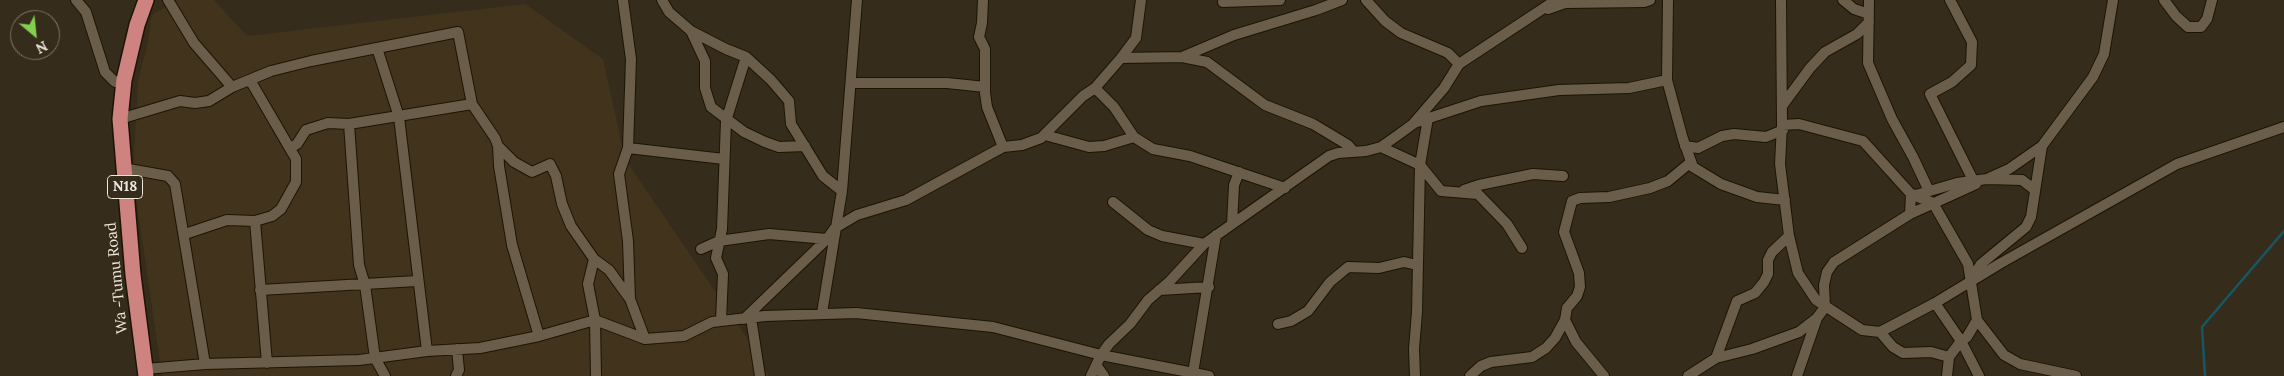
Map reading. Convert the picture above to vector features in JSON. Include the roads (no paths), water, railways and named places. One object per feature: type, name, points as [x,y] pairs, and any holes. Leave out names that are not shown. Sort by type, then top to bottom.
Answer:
[{"type":"highway","name":"Wa -Tumu Road","points":[[145,372],[123,168],[120,119],[124,80],[137,25],[146,0]]},
{"type":"street","points":[[76,0],[86,12],[105,72],[115,82],[124,80]]},
{"type":"street","points":[[168,0],[194,43],[232,87]]},
{"type":"street","points":[[623,0],[632,59],[628,148],[619,174],[628,242],[630,299]]},
{"type":"street","points":[[662,0],[669,12],[691,31],[746,57],[789,101],[791,124],[823,176],[842,191]]},
{"type":"street","points":[[822,313],[842,191],[857,0]]},
{"type":"street","points":[[983,0],[979,37],[985,49],[988,108],[1003,147]]},
{"type":"street","points":[[748,319],[836,228],[856,215],[906,200],[1003,147],[1022,145],[1045,134],[1083,96],[1095,88],[1136,38],[1141,0]]},
{"type":"street","points":[[1223,2],[1280,0]]},
{"type":"street","points":[[1182,57],[1234,35],[1342,0]]},
{"type":"street","points":[[1366,0],[1385,21],[1401,33],[1448,53],[1459,64]]},
{"type":"street","points":[[1091,376],[1101,355],[1159,290],[1204,244],[1329,156],[1381,147],[1413,124],[1444,88],[1459,64],[1556,0]]},
{"type":"street","points":[[1535,14],[1564,3],[1644,2],[1650,0]]},
{"type":"street","points":[[1668,0],[1667,80],[1691,162],[1699,172],[1721,184],[1757,197],[1785,200]]},
{"type":"street","points":[[1781,0],[1783,128],[1780,164],[1789,236],[1798,273],[1816,300],[1862,330],[1880,332],[1935,303],[1970,281],[2177,164],[2284,127]]},
{"type":"street","points":[[1843,0],[1869,18]]},
{"type":"street","points":[[1869,0],[1868,63],[1892,119],[1929,191]]},
{"type":"street","points":[[1950,0],[1972,42],[1972,65],[1952,82],[1930,94],[1974,182]]},
{"type":"street","points":[[1688,376],[1716,358],[1752,349],[1799,332],[1817,318],[1825,307],[1824,285],[1827,272],[1834,262],[1910,214],[2009,169],[2042,146],[2100,64],[2108,38],[2113,0]]},
{"type":"street","points":[[2164,0],[2176,16],[2188,27],[2201,27],[2207,19],[2212,0]]},
{"type":"street","points":[[1782,106],[1810,68],[1826,52],[1857,34],[1869,18]]},
{"type":"street","points":[[691,31],[704,61],[705,88],[711,107],[744,132],[765,142],[779,146],[805,146]]},
{"type":"street","points":[[120,119],[180,101],[204,102],[232,87],[303,63],[458,32],[472,104],[495,138],[498,146],[512,246],[539,336]]},
{"type":"street","points":[[377,48],[399,117],[417,281],[427,351]]},
{"type":"street","points":[[721,321],[723,274],[716,258],[722,230],[727,119],[746,57]]},
{"type":"street","points":[[1121,58],[1182,57],[1207,62],[1265,105],[1314,124],[1348,145],[1354,152]]},
{"type":"street","points":[[185,234],[227,220],[254,221],[272,216],[282,208],[296,182],[296,159],[250,80]]},
{"type":"street","points":[[1413,124],[1481,101],[1559,90],[1628,88],[1667,80]]},
{"type":"street","points":[[851,83],[947,83],[986,87]]},
{"type":"street","points":[[1095,88],[1114,107],[1134,137],[1153,148],[1190,156],[1285,188]]},
{"type":"street","points":[[290,148],[297,144],[306,130],[328,123],[349,124],[472,104]]},
{"type":"street","points":[[1415,376],[1420,165],[1428,118]]},
{"type":"street","points":[[349,124],[359,265],[365,285],[375,358],[384,376]]},
{"type":"street","points":[[1685,146],[1698,148],[1722,136],[1734,134],[1766,137],[1783,128],[1799,124],[1863,141],[1911,194],[1934,203],[1968,264],[1977,320],[2004,354],[2037,372],[2076,376]]},
{"type":"street","points":[[1045,134],[1089,147],[1104,146],[1134,137]]},
{"type":"street","points":[[498,146],[514,162],[532,172],[550,164],[556,176],[562,204],[571,226],[594,259],[609,270],[630,299],[645,339]]},
{"type":"street","points":[[1970,281],[1985,260],[2026,227],[2032,217],[2042,146]]},
{"type":"street","points":[[1381,147],[1420,165],[1441,191],[1478,194],[1486,200],[1507,224],[1522,248]]},
{"type":"street","points":[[628,148],[724,159]]},
{"type":"street","points":[[1470,376],[1481,366],[1491,362],[1532,357],[1546,348],[1555,338],[1565,320],[1567,308],[1577,296],[1580,287],[1579,273],[1564,232],[1572,201],[1580,198],[1608,197],[1650,188],[1668,181],[1691,162]]},
{"type":"street","points":[[123,168],[172,178],[176,184],[185,234],[188,272],[205,364]]},
{"type":"street","points":[[1232,224],[1234,186],[1239,172]]},
{"type":"street","points":[[1458,193],[1479,185],[1533,174],[1563,176]]},
{"type":"street","points":[[1911,194],[1957,183],[1987,179],[2022,180],[2035,190]]},
{"type":"street","points":[[1910,214],[1911,194]]},
{"type":"street","points":[[1114,202],[1148,230],[1162,236],[1204,244]]},
{"type":"street","points":[[254,221],[267,363]]},
{"type":"street","points":[[701,249],[719,241],[769,234],[827,239]]},
{"type":"street","points":[[1193,373],[1209,287],[1216,235]]},
{"type":"street","points":[[1716,358],[1737,301],[1755,293],[1764,282],[1768,274],[1768,260],[1772,252],[1789,236]]},
{"type":"street","points":[[594,259],[588,284],[595,320],[596,376]]},
{"type":"street","points":[[1278,324],[1308,311],[1330,282],[1348,266],[1379,268],[1404,262],[1417,265]]},
{"type":"street","points":[[260,290],[417,281]]},
{"type":"street","points":[[1159,290],[1209,287]]},
{"type":"street","points":[[1935,303],[1961,341],[1979,376]]},
{"type":"street","points":[[145,372],[173,372],[205,364],[375,358],[427,351],[500,345],[595,320],[645,339],[684,336],[712,322],[822,313],[856,313],[992,327],[1101,355],[1209,376]]},
{"type":"street","points":[[1797,376],[1817,318]]},
{"type":"street","points":[[748,319],[760,376]]},
{"type":"street","points":[[1565,320],[1576,342],[1604,376]]},
{"type":"street","points":[[1947,376],[1949,357],[1961,341],[1967,337],[1977,320]]},
{"type":"street","points":[[1880,332],[1893,347],[1903,352],[1931,352],[1949,357]]},
{"type":"street","points":[[456,376],[459,370],[457,349]]},
{"type":"street","points":[[1096,365],[1104,376]]},
{"type":"waterway","points":[[2205,376],[2202,327],[2284,231]]}]
